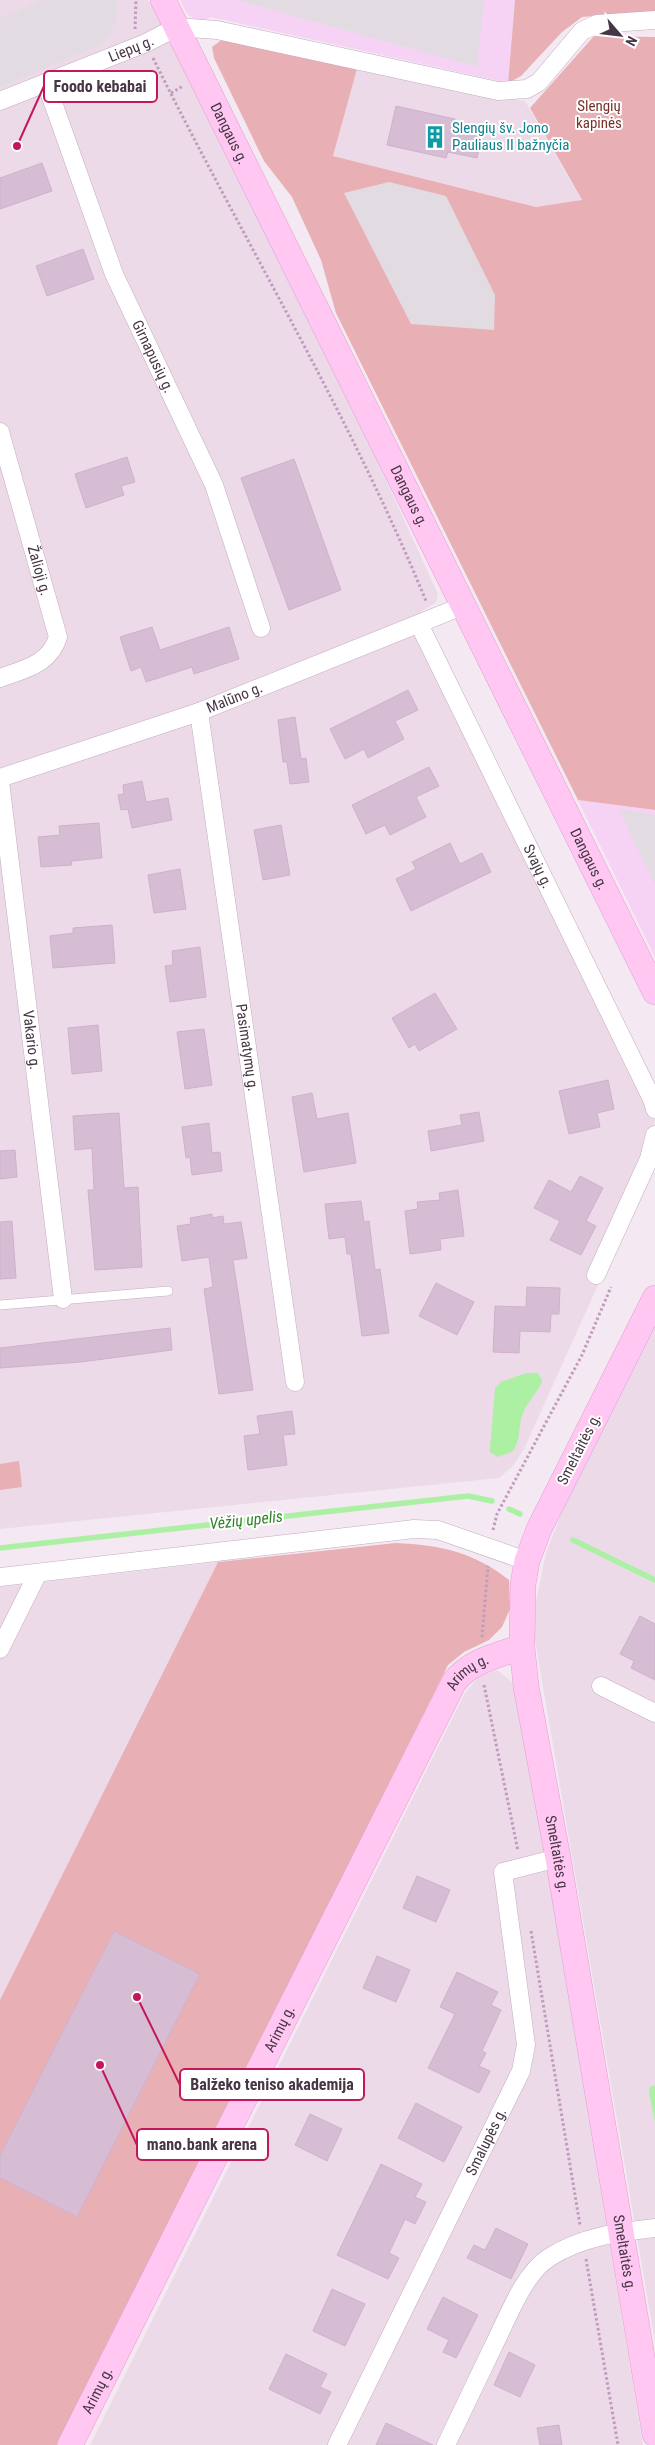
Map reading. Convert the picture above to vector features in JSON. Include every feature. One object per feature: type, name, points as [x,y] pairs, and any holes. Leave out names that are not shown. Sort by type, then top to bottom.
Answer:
[{"type":"main road","name":"Dangaus g.","points":[[163,0],[465,605],[655,992]]},
{"type":"main road","name":"Smeltaitės g.","points":[[655,1298],[539,1529],[527,1561],[523,1584],[522,1646],[526,1686],[558,1858],[655,2434]]},
{"type":"main road","name":"Arimų g.","points":[[70,2445],[454,1682],[460,1675],[480,1662],[522,1646]]},
{"type":"street","points":[[177,27],[236,33],[498,91],[528,89],[539,82],[582,31],[597,24],[655,20]]},
{"type":"street","name":"Liepų g.","points":[[0,102],[146,43],[177,27]]},
{"type":"street","name":"Girnapusių g.","points":[[46,83],[114,274],[214,485],[261,628]]},
{"type":"street","name":"Žalioji g.","points":[[0,432],[58,637],[54,649],[46,659],[0,678]]},
{"type":"street","name":"Malūno g.","points":[[0,779],[199,712],[465,605]]},
{"type":"street","name":"Svajų g.","points":[[426,621],[655,1109]]},
{"type":"street","name":"Pasimatymų g.","points":[[199,712],[295,1382]]},
{"type":"street","name":"Vakario g.","points":[[0,779],[63,1299]]},
{"type":"street","points":[[596,1275],[649,1159],[655,1135]]},
{"type":"street","points":[[0,1577],[414,1529],[438,1530],[527,1561]]},
{"type":"street","points":[[0,1649],[38,1573]]},
{"type":"street","points":[[600,1686],[655,1713]]},
{"type":"street","name":"Smalupės g.","points":[[337,2445],[521,2071],[526,2045],[503,1872],[558,1858]]},
{"type":"street","points":[[446,2445],[512,2308],[538,2267],[548,2258],[562,2250],[583,2242],[622,2232],[655,2228]]},
{"type":"lane","points":[[0,1304],[168,1291]]},
{"type":"path","points":[[136,0],[135,29],[146,43],[340,414],[399,535],[426,621]]},
{"type":"shaded area","points":[[0,0],[148,0],[151,5],[196,87],[376,458],[438,594],[436,602],[419,613],[655,1093],[654,1161],[524,1449],[513,1466],[499,1478],[0,1529]]},
{"type":"shaded area","points":[[43,0],[117,0],[116,21],[102,44],[0,87],[0,18]]},
{"type":"shaded area","points":[[180,0],[515,0],[508,83],[211,17],[200,22],[187,14]]},
{"type":"shaded area","points":[[237,0],[484,0],[477,67]]},
{"type":"shaded area","points":[[357,69],[525,101],[582,201],[536,207],[333,156]]},
{"type":"shaded area","points":[[389,182],[446,196],[495,295],[494,330],[411,324],[344,193]]},
{"type":"shaded area","points":[[578,800],[655,810],[655,957]]},
{"type":"shaded area","points":[[619,809],[655,815],[655,884],[630,834]]},
{"type":"shaded area","points":[[655,1328],[655,2342],[532,1622],[546,1553],[566,1502]]},
{"type":"shaded area","points":[[526,1373],[538,1373],[542,1381],[524,1412],[513,1451],[498,1457],[490,1452],[495,1388],[501,1382]]},
{"type":"shaded area","points":[[218,1562],[0,2000],[0,1587]]},
{"type":"shaded area","points":[[497,1670],[513,1683],[518,1694],[643,2445],[90,2445],[465,1693],[486,1672]]},
{"type":"shaded area","points":[[655,2085],[655,2122],[649,2093],[650,2087]]},
{"type":"green space","points":[[515,0],[655,0],[655,11],[582,17],[562,32],[521,76],[508,83]]},
{"type":"green space","name":"Slengių kapinės","points":[[594,36],[655,37],[655,810],[578,800],[336,313],[321,260],[292,197],[264,161],[214,58],[212,47],[224,38],[357,69],[333,156],[536,207],[582,200],[530,108]]},
{"type":"green space","points":[[19,1461],[22,1487],[0,1490],[0,1464]]},
{"type":"green space","points":[[396,1543],[442,1548],[469,1557],[496,1570],[509,1580],[510,1609],[502,1627],[489,1640],[464,1652],[448,1665],[58,2445],[0,2445],[0,2000],[218,1562]]},
{"type":"building","name":"Slengių šv. Jono Pauliaus II bažnyčia","points":[[396,106],[455,119],[454,123],[483,129],[477,158],[448,152],[446,158],[387,145]]},
{"type":"building","points":[[42,163],[52,191],[0,209],[0,178]]},
{"type":"building","points":[[83,249],[94,279],[47,296],[36,266]]},
{"type":"building","points":[[127,457],[135,482],[121,486],[124,495],[86,508],[75,474]]},
{"type":"building","points":[[294,459],[341,590],[289,610],[241,478]]},
{"type":"building","points":[[152,627],[160,650],[229,627],[239,659],[194,674],[192,667],[146,682],[141,667],[131,671],[120,637]]},
{"type":"building","points":[[408,690],[418,710],[395,721],[404,739],[368,758],[364,749],[345,759],[330,729]]},
{"type":"building","points":[[295,717],[301,759],[306,758],[309,782],[290,784],[287,762],[283,762],[278,720]]},
{"type":"building","points":[[429,767],[439,786],[416,797],[426,817],[390,835],[385,825],[366,834],[352,805]]},
{"type":"building","points":[[142,781],[146,802],[168,798],[172,820],[132,828],[128,809],[121,810],[118,795],[124,794],[123,785]]},
{"type":"building","points":[[99,823],[102,858],[71,861],[72,865],[41,867],[38,837],[60,835],[59,826]]},
{"type":"building","points":[[281,825],[290,875],[263,880],[254,830]]},
{"type":"building","points":[[450,843],[460,864],[482,853],[491,872],[411,911],[396,879],[416,869],[412,862]]},
{"type":"building","points":[[180,869],[186,909],[154,913],[148,875]]},
{"type":"building","points":[[112,925],[115,963],[53,968],[50,936],[73,933],[73,928]]},
{"type":"building","points":[[200,947],[206,997],[170,1002],[165,966],[173,965],[172,951]]},
{"type":"building","points":[[435,993],[457,1029],[419,1051],[415,1044],[409,1048],[392,1018]]},
{"type":"building","points":[[98,1025],[102,1071],[72,1074],[68,1028]]},
{"type":"building","points":[[204,1029],[212,1085],[185,1089],[177,1032]]},
{"type":"building","points":[[608,1080],[614,1109],[597,1113],[600,1127],[569,1134],[559,1091]]},
{"type":"building","points":[[312,1093],[317,1119],[348,1113],[356,1163],[304,1172],[292,1097]]},
{"type":"building","points":[[479,1112],[484,1141],[431,1151],[428,1131],[462,1125],[460,1115]]},
{"type":"building","points":[[119,1113],[124,1188],[138,1187],[142,1267],[95,1270],[88,1190],[94,1190],[92,1148],[75,1150],[73,1116]]},
{"type":"building","points":[[209,1123],[212,1153],[220,1152],[222,1171],[192,1175],[190,1157],[186,1158],[182,1127]]},
{"type":"building","points":[[15,1150],[17,1177],[0,1179],[0,1151]]},
{"type":"building","points":[[580,1176],[603,1188],[586,1221],[596,1226],[581,1255],[550,1240],[560,1221],[534,1208],[549,1180],[571,1192]]},
{"type":"building","points":[[458,1190],[464,1236],[440,1239],[441,1250],[410,1254],[405,1211],[418,1209],[417,1202],[440,1200],[439,1193]]},
{"type":"building","points":[[361,1201],[364,1222],[369,1221],[375,1270],[380,1269],[389,1333],[362,1336],[351,1254],[347,1254],[345,1237],[329,1239],[325,1204]]},
{"type":"building","points":[[212,1214],[212,1218],[223,1216],[224,1224],[241,1222],[247,1258],[233,1260],[253,1390],[219,1394],[204,1289],[213,1287],[209,1257],[182,1261],[177,1226],[191,1224],[190,1218]]},
{"type":"building","points":[[12,1221],[16,1278],[0,1279],[0,1222]]},
{"type":"building","points":[[436,1283],[474,1302],[457,1335],[419,1316]]},
{"type":"building","points":[[527,1287],[560,1288],[559,1314],[551,1314],[550,1332],[520,1331],[519,1353],[493,1352],[495,1306],[526,1307]]},
{"type":"building","points":[[170,1328],[172,1350],[81,1362],[0,1368],[0,1348]]},
{"type":"building","points":[[292,1411],[295,1434],[283,1435],[287,1465],[248,1470],[244,1436],[260,1434],[257,1416]]},
{"type":"building","points":[[640,1616],[655,1624],[655,1680],[631,1668],[634,1661],[620,1654]]},
{"type":"building","points":[[417,1876],[450,1890],[436,1922],[403,1908]]},
{"type":"building","points":[[114,1931],[200,1974],[77,2217],[0,2178],[0,2155]]},
{"type":"building","points":[[377,1956],[410,1970],[396,2002],[363,1988]]},
{"type":"building","points":[[457,1972],[498,1992],[491,2005],[501,2010],[482,2051],[486,2053],[479,2066],[490,2071],[479,2093],[428,2068],[455,2014],[440,2007]]},
{"type":"building","points":[[416,2103],[462,2127],[444,2162],[398,2138]]},
{"type":"building","points":[[310,2114],[342,2129],[327,2161],[295,2145]]},
{"type":"building","points":[[381,2164],[422,2184],[415,2197],[426,2202],[415,2224],[405,2219],[389,2253],[399,2258],[388,2279],[337,2255]]},
{"type":"building","points":[[496,2228],[528,2244],[511,2279],[467,2258],[474,2245],[485,2250]]},
{"type":"building","points":[[332,2289],[365,2304],[345,2346],[313,2331]]},
{"type":"building","points":[[443,2297],[478,2315],[456,2358],[443,2352],[449,2340],[427,2329]]},
{"type":"building","points":[[509,2352],[535,2365],[520,2397],[494,2385]]},
{"type":"building","points":[[286,2354],[327,2374],[320,2387],[331,2392],[320,2414],[269,2389]]},
{"type":"building","points":[[386,2423],[433,2445],[376,2445]]},
{"type":"building","points":[[559,2425],[562,2445],[540,2445],[537,2428]]},
{"type":"waterway","name":"Vėžių upelis","points":[[0,1548],[468,1496],[492,1501]]},
{"type":"waterway","name":"Vėžių upelis","points":[[509,1509],[520,1514]]},
{"type":"waterway","name":"Vėžių upelis","points":[[573,1540],[655,1580]]},
{"type":"place","name":"Slengių šv. Jono Pauliaus II bažnyčia","points":[[435,137]]},
{"type":"place","name":"Foodo kebabai","points":[[17,146]]},
{"type":"place","name":"Balžeko teniso akademija","points":[[137,1997]]},
{"type":"place","name":"mano.bank arena","points":[[100,2065]]}]
